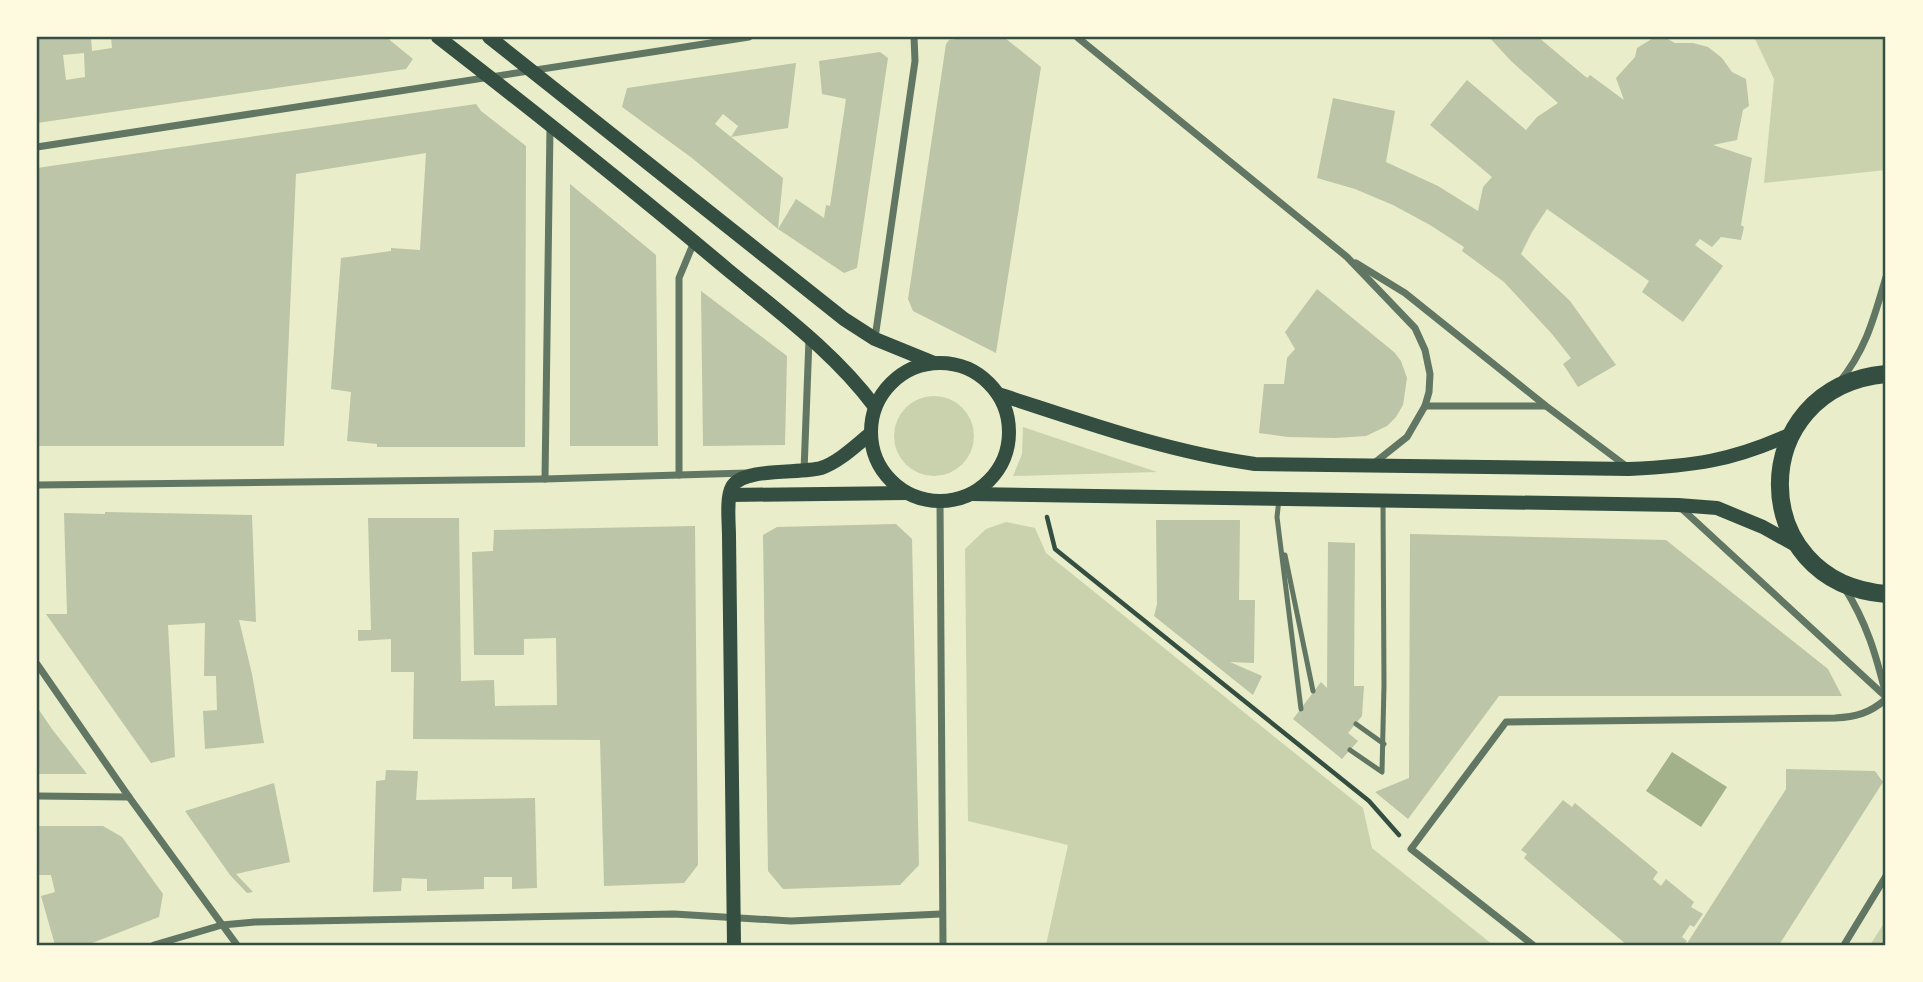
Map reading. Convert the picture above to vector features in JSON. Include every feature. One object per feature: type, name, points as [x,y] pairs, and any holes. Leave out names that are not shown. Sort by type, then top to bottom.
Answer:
[{"type":"main road","points":[[438,37],[694,242],[808,339],[859,386],[875,407]]},
{"type":"main road","points":[[489,37],[503,42],[530,69],[844,319],[874,339],[934,363]]},
{"type":"main road","points":[[907,494],[892,483],[873,452],[870,434],[875,407],[884,390],[898,376],[915,367],[934,363],[953,364],[970,369],[986,379],[998,394],[1006,411],[1010,430],[1007,450],[1000,468],[987,483],[971,494]]},
{"type":"main road","points":[[1798,547],[1785,521],[1779,492],[1781,462],[1791,434],[1804,414],[1833,389],[1867,376],[1886,374]]},
{"type":"main road","points":[[998,394],[1174,448],[1255,464],[1629,469],[1676,467],[1713,462],[1759,449],[1791,434]]},
{"type":"main road","points":[[734,945],[731,487],[745,477],[804,471],[829,465],[870,434]]},
{"type":"main road","points":[[730,495],[907,494],[940,502],[971,494],[1678,505],[1717,508],[1763,527],[1798,547],[1818,568],[1842,584],[1868,593],[1886,594]]},
{"type":"street","points":[[37,147],[749,37]]},
{"type":"street","points":[[874,339],[915,61],[914,37]]},
{"type":"street","points":[[1077,37],[1347,257],[1415,328],[1425,350],[1430,374],[1425,406],[1407,437],[1373,464]]},
{"type":"street","points":[[545,479],[550,127]]},
{"type":"street","points":[[679,475],[679,278],[694,242]]},
{"type":"street","points":[[1347,257],[1405,293],[1629,469]]},
{"type":"street","points":[[1833,389],[1861,353],[1886,277]]},
{"type":"street","points":[[804,471],[808,339]]},
{"type":"street","points":[[1425,406],[1546,406]]},
{"type":"street","points":[[37,485],[545,479],[781,472]]},
{"type":"street","points":[[940,502],[943,945]]},
{"type":"street","points":[[1678,505],[1886,697]]},
{"type":"street","points":[[1842,584],[1860,612],[1874,647],[1886,697]]},
{"type":"street","points":[[37,664],[129,797],[237,945]]},
{"type":"street","points":[[1533,945],[1411,849],[1506,722],[1855,717],[1873,710],[1886,697]]},
{"type":"street","points":[[37,796],[129,797]]},
{"type":"street","points":[[1843,945],[1886,876]]},
{"type":"street","points":[[154,945],[222,925],[255,922],[674,914],[790,921],[941,914]]},
{"type":"lane","points":[[1279,499],[1278,517],[1301,709]]},
{"type":"lane","points":[[1350,750],[1382,772],[1383,502]]},
{"type":"lane","points":[[1278,517],[1313,691]]},
{"type":"lane","points":[[1356,724],[1384,744]]},
{"type":"path","points":[[1041,497],[1055,549],[1369,801],[1411,849]]},
{"type":"shaded area","points":[[1754,37],[1886,37],[1886,170],[1764,183],[1774,79]]},
{"type":"shaded area","points":[[934,396],[949,399],[962,408],[971,421],[974,436],[971,451],[962,464],[949,473],[934,476],[919,473],[906,464],[897,451],[894,436],[897,421],[906,408],[919,399]]},
{"type":"shaded area","points":[[1023,427],[1157,472],[1013,476],[1022,454]]},
{"type":"shaded area","points":[[1006,522],[1035,528],[1046,553],[1363,808],[1372,848],[1493,945],[1046,945],[1068,845],[968,821],[965,549],[986,529]]},
{"type":"shaded area","points":[[1672,752],[1727,787],[1701,827],[1646,791]]},
{"type":"shaded area","points":[[1886,920],[1886,945],[1870,945]]},
{"type":"building","points":[[37,37],[91,37],[92,51],[112,48],[111,37],[386,37],[413,59],[406,69],[37,123]],"holes":[[[84,53],[85,77],[66,80],[63,55]]]},
{"type":"building","points":[[969,37],[1005,38],[1041,67],[996,353],[913,311],[908,299],[946,44],[949,40]]},
{"type":"building","points":[[1489,37],[1538,37],[1587,78],[1590,75],[1624,100],[1616,78],[1635,57],[1637,48],[1655,37],[1664,37],[1675,43],[1693,43],[1708,47],[1722,58],[1732,72],[1746,79],[1749,106],[1743,110],[1737,140],[1713,145],[1752,158],[1741,240],[1721,237],[1712,247],[1700,239],[1695,245],[1723,266],[1683,322],[1642,292],[1649,281],[1547,209],[1532,232],[1521,254],[1570,301],[1616,365],[1578,387],[1563,364],[1571,358],[1552,334],[1504,282],[1462,251],[1464,247],[1393,205],[1355,189],[1317,178],[1333,98],[1395,111],[1386,162],[1438,186],[1478,211],[1483,187],[1492,177],[1430,125],[1467,80],[1526,130],[1537,117],[1558,103],[1511,61]]},
{"type":"building","points":[[880,52],[888,58],[857,268],[844,273],[778,229],[796,199],[824,218],[826,205],[830,206],[846,99],[822,94],[819,61]]},
{"type":"building","points":[[796,63],[788,128],[731,137],[783,178],[778,229],[692,158],[622,107],[627,88]],"holes":[[[723,114],[738,126],[731,137],[715,124]]]},
{"type":"building","points":[[476,104],[481,111],[526,146],[525,447],[377,447],[377,444],[347,441],[351,392],[331,389],[341,258],[391,251],[391,248],[420,250],[426,153],[296,174],[284,446],[37,446],[37,168]]},
{"type":"building","points":[[570,184],[656,255],[658,446],[570,446]]},
{"type":"building","points":[[1317,289],[1394,352],[1401,361],[1407,378],[1403,405],[1387,426],[1366,436],[1288,437],[1259,433],[1264,384],[1284,384],[1287,358],[1295,349],[1285,332]]},
{"type":"building","points":[[701,291],[787,356],[785,445],[703,446]]},
{"type":"building","points":[[64,513],[252,515],[256,622],[239,620],[264,743],[205,749],[203,711],[217,710],[216,676],[204,676],[205,623],[168,625],[175,757],[151,763],[46,614],[67,614]]},
{"type":"building","points":[[368,518],[459,518],[461,681],[494,680],[495,706],[557,705],[556,638],[524,639],[524,655],[474,655],[472,552],[493,551],[494,530],[695,526],[698,865],[684,883],[604,886],[600,740],[413,739],[414,672],[391,672],[391,639],[358,641],[358,630],[371,630]]},
{"type":"building","points":[[1156,520],[1240,520],[1239,600],[1255,600],[1254,663],[1230,662],[1262,676],[1253,695],[1154,616],[1157,604]]},
{"type":"building","points":[[896,524],[912,539],[919,865],[900,885],[783,889],[768,871],[763,535],[777,527]]},
{"type":"building","points":[[1410,534],[1666,540],[1828,669],[1842,696],[1499,696],[1408,819],[1375,792],[1409,778]]},
{"type":"building","points":[[1328,542],[1355,543],[1354,686],[1364,686],[1362,716],[1348,733],[1358,741],[1342,759],[1293,719],[1321,682],[1327,688]]},
{"type":"building","points":[[37,707],[52,729],[87,774],[37,774]]},
{"type":"building","points":[[1786,769],[1875,771],[1883,782],[1779,945],[1686,945],[1786,789]]},
{"type":"building","points":[[386,770],[418,771],[416,800],[535,798],[537,888],[512,889],[512,877],[484,877],[484,889],[427,891],[427,879],[402,878],[401,891],[373,892],[376,781],[385,780]]},
{"type":"building","points":[[274,783],[290,862],[236,874],[253,892],[247,893],[230,875],[185,811]]},
{"type":"building","points":[[1563,800],[1572,807],[1575,803],[1658,872],[1653,879],[1661,886],[1666,879],[1694,902],[1691,907],[1703,914],[1694,927],[1690,925],[1682,937],[1687,941],[1684,945],[1627,945],[1524,858],[1527,854],[1521,850]]},
{"type":"building","points":[[37,826],[103,826],[122,837],[163,894],[159,917],[87,945],[55,945],[41,896],[55,892],[51,875],[37,875]]}]
